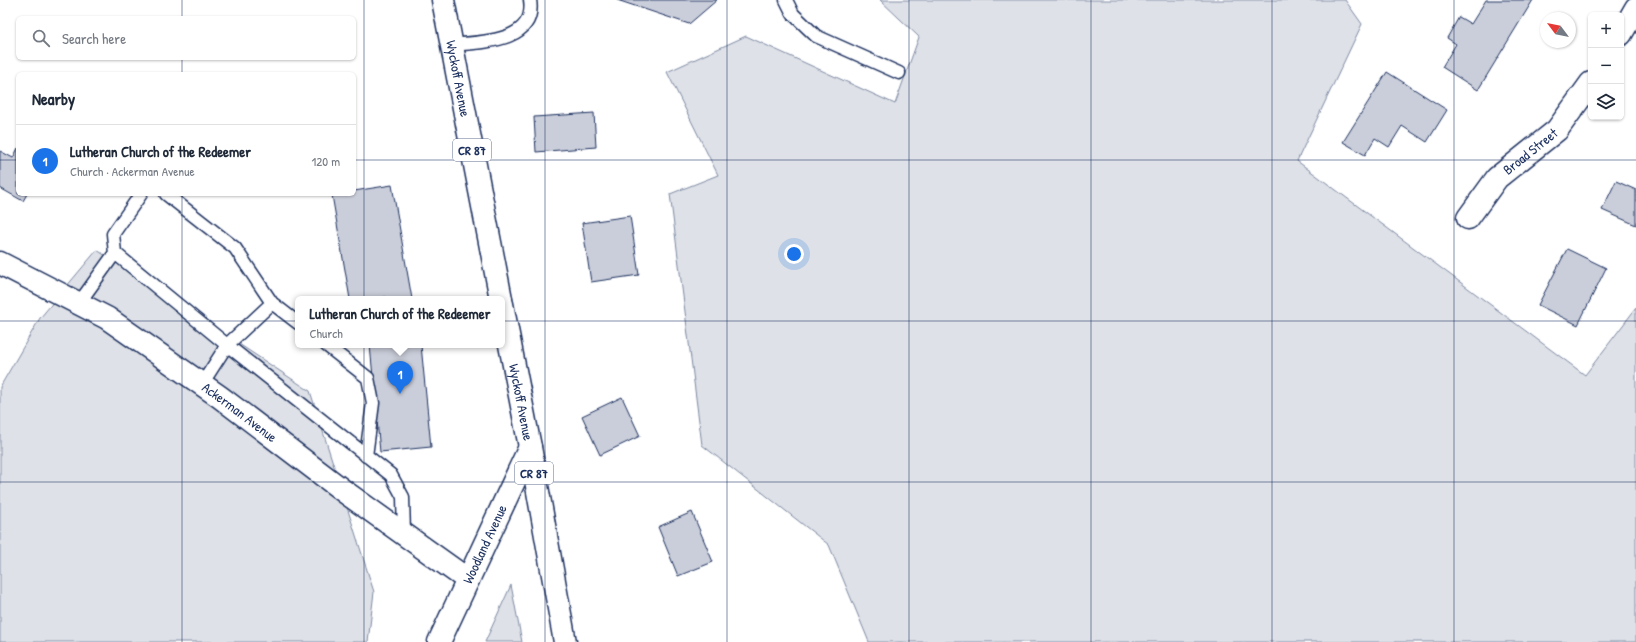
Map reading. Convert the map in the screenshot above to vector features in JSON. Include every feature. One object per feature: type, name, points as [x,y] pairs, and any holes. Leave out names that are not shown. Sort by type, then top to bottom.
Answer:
[{"type":"street","name":"Wyckoff Avenue","points":[[443,0],[500,296]]},
{"type":"street","points":[[1624,29],[1636,8]]},
{"type":"street","name":"Broad Street","points":[[1468,218],[1497,178],[1557,130],[1590,84]]},
{"type":"street","name":"Ackerman Avenue","points":[[0,263],[107,318],[202,384],[345,492],[468,580]]},
{"type":"street","name":"Wyckoff Avenue","points":[[505,319],[530,447],[565,642]]},
{"type":"street","name":"Woodland Avenue","points":[[439,642],[530,447]]},
{"type":"lane","points":[[452,45],[498,39],[522,29],[528,18],[531,4],[530,0]]},
{"type":"lane","points":[[786,0],[793,14],[816,36],[899,73]]},
{"type":"lane","points":[[79,303],[115,253],[113,234],[140,196]]},
{"type":"lane","points":[[169,196],[236,248],[272,303],[295,321]]},
{"type":"lane","points":[[115,253],[227,345],[391,475],[403,497],[404,534]]},
{"type":"lane","points":[[202,384],[227,345],[272,303]]},
{"type":"lane","points":[[330,348],[368,378],[373,403],[366,456]]},
{"type":"shaded area","points":[[880,0],[1345,0],[1362,24],[1297,161],[1585,375],[1636,308],[1636,642],[869,642],[829,545],[702,445],[670,194],[718,175],[667,72],[746,36],[895,104],[919,37]]},
{"type":"shaded area","points":[[97,250],[310,391],[374,592],[368,642],[0,642],[0,387],[40,318]]},
{"type":"shaded area","points":[[511,585],[522,642],[485,642]]},
{"type":"building","points":[[617,0],[717,0],[689,24]]},
{"type":"building","points":[[1486,0],[1533,0],[1478,90],[1442,67],[1456,44],[1447,38],[1459,17],[1471,24]]},
{"type":"building","points":[[1387,72],[1447,110],[1427,142],[1402,126],[1389,147],[1375,138],[1365,155],[1343,142]]},
{"type":"building","points":[[594,113],[596,147],[536,152],[534,117]]},
{"type":"building","points":[[0,151],[13,158],[16,152],[16,196],[26,196],[23,201],[0,188]]},
{"type":"building","points":[[1616,181],[1636,190],[1636,225],[1602,210]]},
{"type":"building","points":[[392,185],[411,296],[349,296],[332,196],[356,196],[356,191]]},
{"type":"building","points":[[630,216],[639,275],[591,282],[582,223]]},
{"type":"building","points":[[1567,249],[1606,268],[1578,325],[1538,305]]},
{"type":"building","points":[[370,348],[421,348],[431,447],[380,452]]},
{"type":"building","points":[[622,397],[640,436],[600,455],[582,416]]},
{"type":"building","points":[[692,512],[713,562],[678,576],[658,527]]},
{"type":"place","name":"Lutheran Church of the Redeemer","points":[[400,394]]}]
